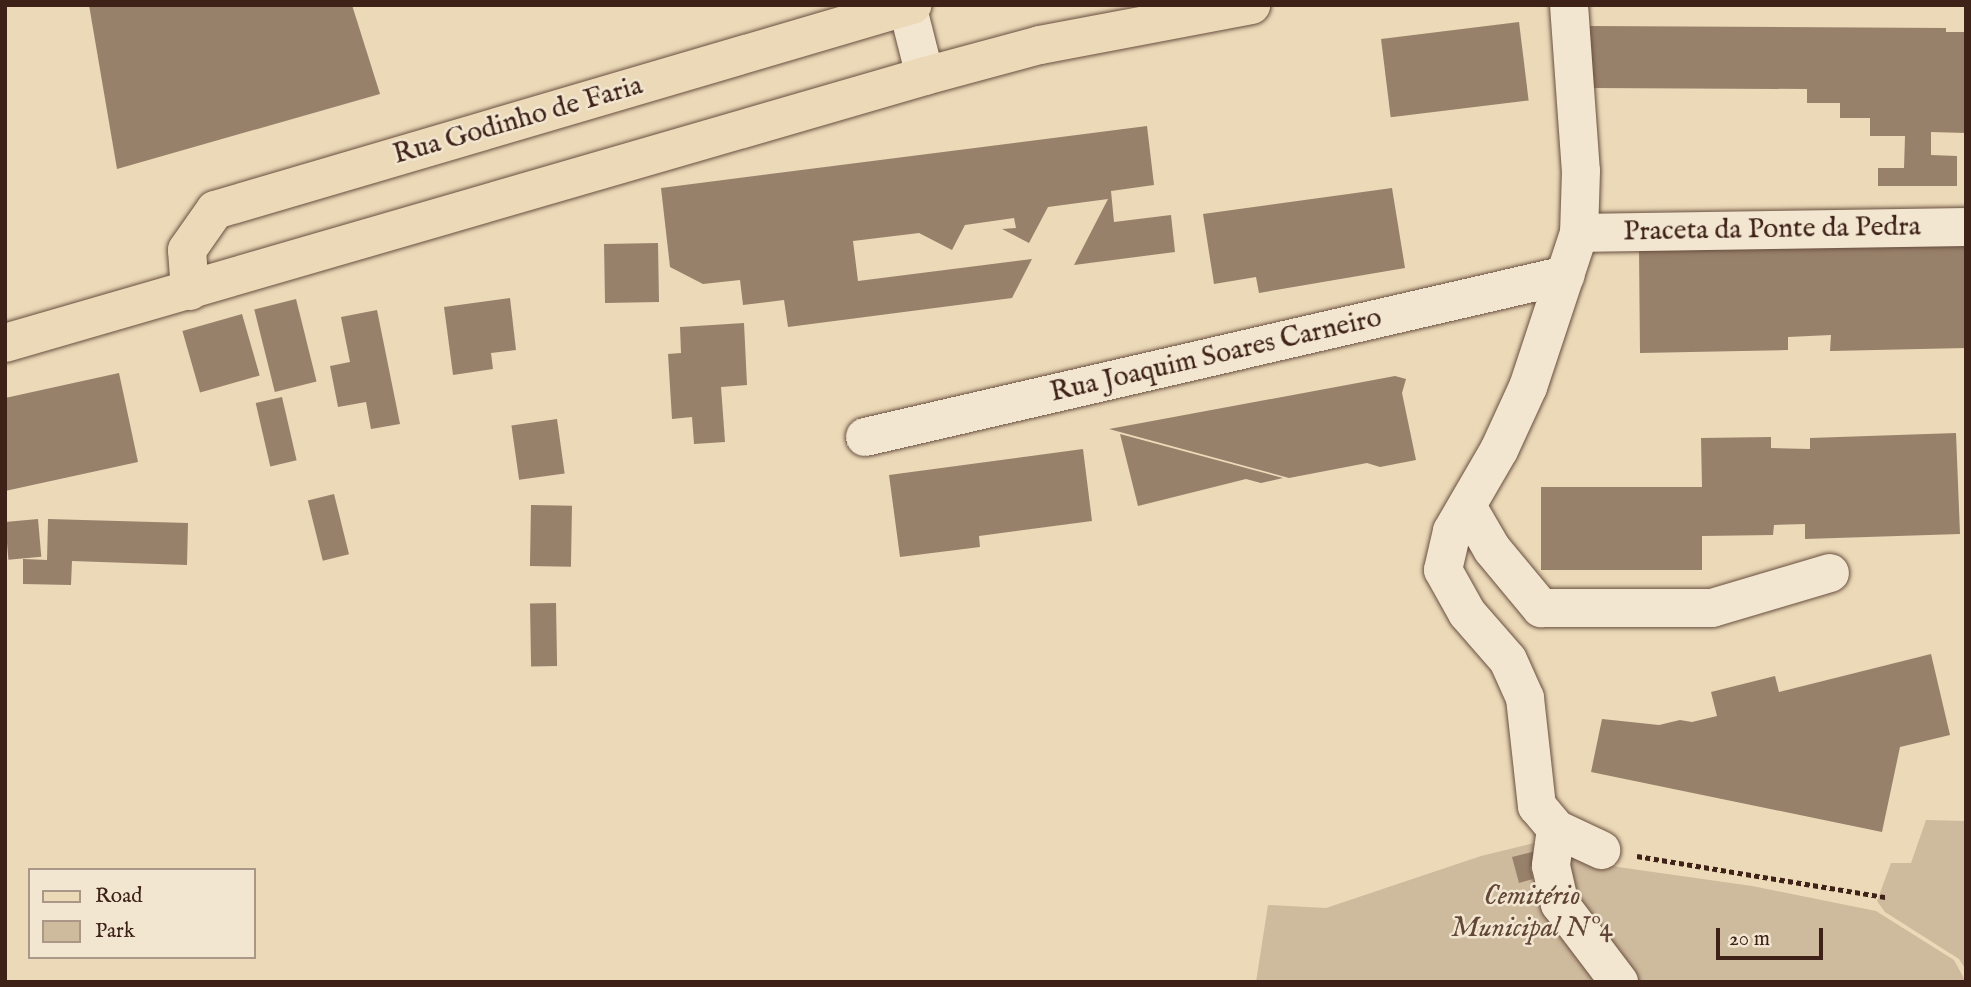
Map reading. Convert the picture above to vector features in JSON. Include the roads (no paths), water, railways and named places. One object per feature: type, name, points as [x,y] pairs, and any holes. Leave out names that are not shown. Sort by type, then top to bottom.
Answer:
[{"type":"main road","points":[[5,343],[925,76],[1040,45],[1251,5]]},
{"type":"main road","name":"Rua Godinho de Faria","points":[[190,291],[187,250],[215,210],[909,6]]},
{"type":"street","points":[[1569,5],[1581,171],[1579,233],[1528,387],[1452,531],[1443,570],[1467,613],[1508,660],[1525,698],[1537,806],[1556,829],[1601,850]]},
{"type":"street","name":"Rua Godinho de Faria","points":[[909,6],[925,76]]},
{"type":"street","name":"Praceta da Ponte da Pedra","points":[[1579,233],[1964,227]]},
{"type":"street","name":"Rua Joaquim Soares Carneiro","points":[[865,437],[1566,275]]},
{"type":"street","points":[[1467,506],[1492,549],[1541,608],[1712,608],[1830,573]]},
{"type":"street","points":[[1556,829],[1551,866],[1560,904],[1619,982]]},
{"type":"park label","name":"Cemitério Municipal Nº4","points":[[1532,913]]}]
